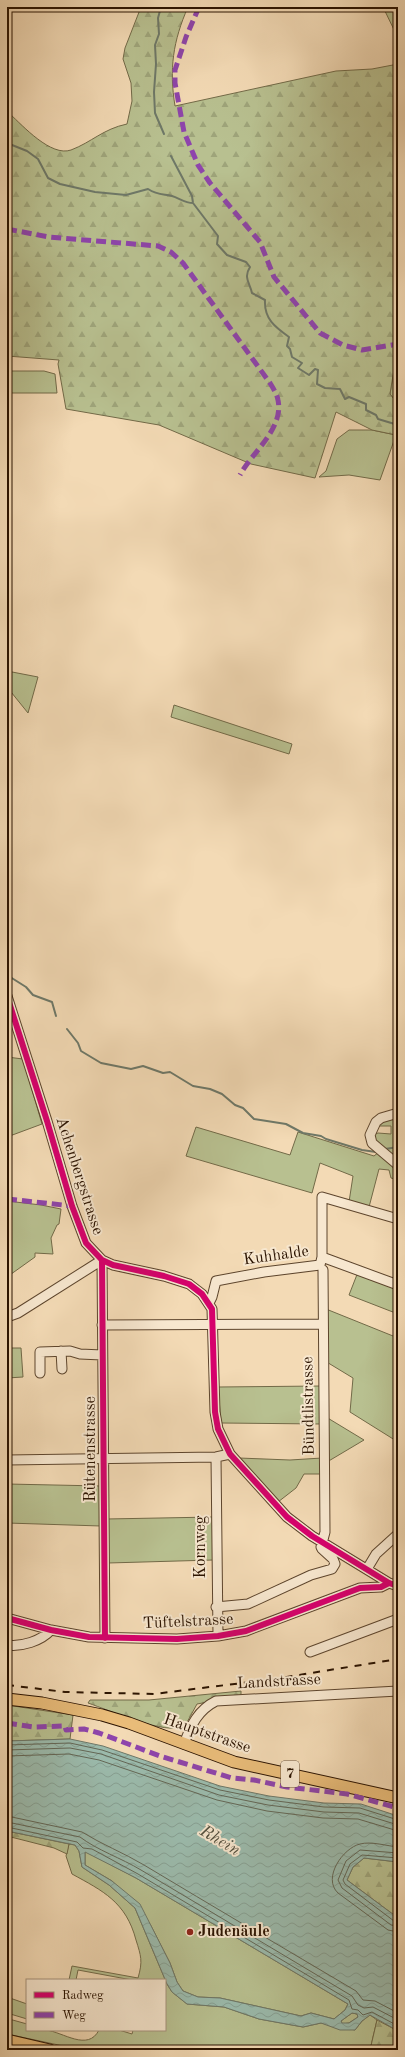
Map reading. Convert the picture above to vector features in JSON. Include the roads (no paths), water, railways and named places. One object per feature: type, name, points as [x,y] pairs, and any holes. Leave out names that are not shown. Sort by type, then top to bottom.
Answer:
[{"type":"main road","name":"Hauptstrasse","points":[[7,1699],[42,1703],[102,1715],[234,1762],[262,1769],[326,1780],[398,1798]]},
{"type":"main road","points":[[7,2040],[50,2050]]},
{"type":"street","name":"Achenbergstrasse","points":[[7,996],[81,1233],[93,1251],[102,1260],[123,1269],[164,1276],[189,1284],[202,1294],[212,1309],[215,1412],[218,1429],[230,1454],[287,1517],[312,1536],[323,1541],[393,1584]]},
{"type":"street","points":[[398,1113],[381,1118],[376,1122],[370,1135],[372,1143],[398,1164]]},
{"type":"street","name":"Kuhhalde","points":[[208,1303],[212,1297],[216,1281],[264,1272],[317,1266],[322,1262],[322,1197],[398,1219]]},
{"type":"street","points":[[322,1257],[398,1285]]},
{"type":"street","points":[[7,1317],[18,1313],[102,1260]]},
{"type":"street","name":"Rütenenstrasse","points":[[102,1260],[102,1355],[105,1424],[105,1638]]},
{"type":"street","name":"Bündtlistrasse","points":[[323,1270],[322,1324],[325,1532],[323,1541]]},
{"type":"street","points":[[102,1325],[322,1324]]},
{"type":"street","points":[[40,1373],[40,1352],[102,1355]]},
{"type":"street","points":[[61,1352],[62,1368]]},
{"type":"street","points":[[7,1460],[216,1457],[230,1454]]},
{"type":"street","name":"Kornweg","points":[[216,1457],[216,1607],[218,1636]]},
{"type":"street","points":[[367,1569],[376,1554],[398,1534]]},
{"type":"street","points":[[216,1607],[248,1604],[311,1575],[332,1568],[334,1562],[322,1549],[323,1541]]},
{"type":"street","name":"Tüftelstrasse","points":[[7,1618],[52,1630],[105,1638],[177,1639],[218,1636],[246,1631],[360,1588],[381,1587],[393,1584]]},
{"type":"street","points":[[310,1652],[398,1619]]},
{"type":"street","points":[[7,1645],[17,1646],[27,1643],[52,1630]]},
{"type":"street","name":"Landstrasse","points":[[184,1744],[188,1731],[202,1710],[216,1701],[398,1691]]},
{"type":"water","name":"Rhein","points":[[70,1739],[103,1746],[220,1786],[269,1796],[324,1803],[361,1804],[398,1816],[398,1862],[364,1858],[353,1867],[347,1880],[398,1918],[398,2031],[370,2015],[362,2021],[355,2030],[340,2030],[321,2023],[303,2027],[259,2019],[224,2007],[187,2004],[172,1992],[167,1984],[135,1908],[109,1885],[82,1867],[79,1851],[75,1845],[7,1831],[7,1741]],"holes":[[[85,1852],[136,1878],[348,2004],[345,2010],[334,2019],[311,2013],[301,2016],[220,1998],[198,1997],[183,1991],[177,1982],[170,1963],[140,1904],[112,1881],[85,1865]],[[352,2013],[357,2014],[358,2017],[349,2023],[342,2023],[341,2021]]]},
{"type":"waterway","points":[[161,7],[158,18],[159,34],[155,45],[156,64],[154,92],[155,113],[164,134]]},
{"type":"waterway","points":[[7,143],[27,151],[38,159],[48,178],[60,184],[95,192],[126,195],[148,189],[193,203]]},
{"type":"waterway","points":[[171,156],[192,196],[193,203],[218,236],[217,244],[227,255],[246,262],[250,267],[247,277],[252,293],[265,300],[266,312],[271,322],[289,337],[287,346],[290,349],[292,357],[302,363],[298,368],[309,375],[315,369],[318,370],[317,384],[325,388],[340,389],[345,399],[349,397],[366,404],[366,410],[376,415],[378,419],[398,425]]},
{"type":"waterway","points":[[7,975],[26,987],[33,995],[52,1002],[56,1016]]},
{"type":"waterway","points":[[67,1029],[78,1043],[81,1051],[101,1063],[131,1069],[143,1066],[163,1073],[170,1072],[193,1086],[210,1089],[222,1094],[235,1105],[243,1108],[254,1119],[286,1124],[303,1133],[321,1136],[326,1139],[362,1150],[376,1152]]},
{"type":"waterway","points":[[385,1149],[398,1147]]},
{"type":"railway","points":[[7,1685],[65,1692],[154,1694],[274,1679],[398,1659]]},
{"type":"place","name":"Judenäule","points":[[190,1932]]}]
